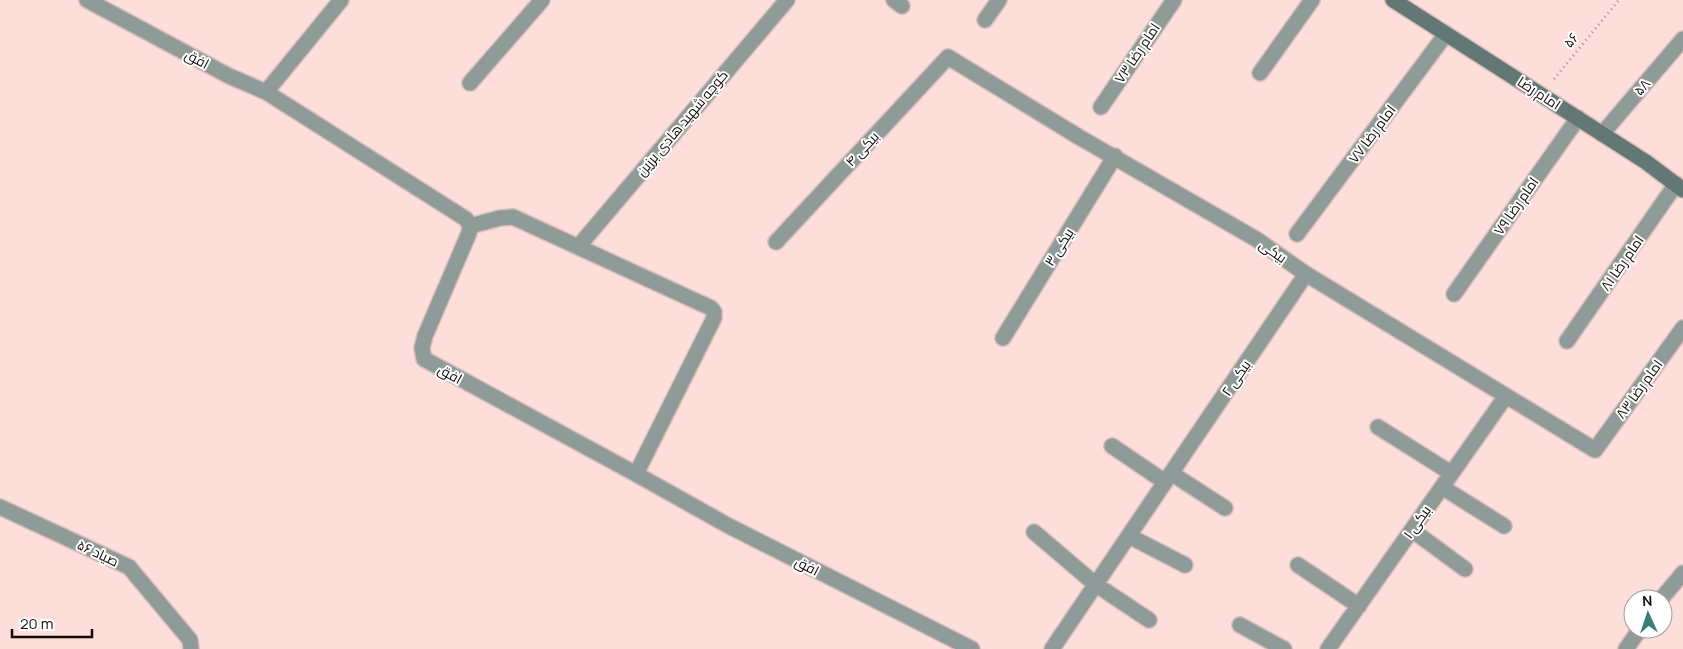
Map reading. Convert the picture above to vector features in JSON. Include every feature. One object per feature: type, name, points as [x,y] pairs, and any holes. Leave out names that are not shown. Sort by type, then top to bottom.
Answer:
[{"type":"main road","name":"امام رضا","points":[[1393,0],[1646,162],[1680,187]]},
{"type":"street","name":"افق","points":[[87,0],[229,76],[266,92],[466,219],[470,226],[425,336],[422,348],[424,359],[727,525],[972,649]]},
{"type":"street","points":[[266,92],[341,0]]},
{"type":"street","points":[[470,83],[542,0]]},
{"type":"street","name":"کوچه شهید هادی برزین","points":[[578,247],[787,0]]},
{"type":"street","points":[[985,20],[999,0]]},
{"type":"street","name":"امام رضا ۷۳","points":[[1100,107],[1174,0]]},
{"type":"street","points":[[1260,73],[1312,0]]},
{"type":"street","name":"امام رضا ۷۷","points":[[1297,234],[1446,34]]},
{"type":"street","name":"۵۸","points":[[1602,134],[1683,39]]},
{"type":"street","name":"بیکی","points":[[948,57],[1256,238],[1306,274],[1595,450]]},
{"type":"street","name":"۴ بیکی","points":[[776,242],[948,57]]},
{"type":"street","name":"امام رضا ۷۹","points":[[1454,294],[1578,118]]},
{"type":"street","name":"۳ بیکی","points":[[1003,338],[1114,156]]},
{"type":"street","name":"امام رضا ۸۱","points":[[1567,341],[1680,187]]},
{"type":"street","points":[[470,226],[500,218],[513,217],[711,308],[714,312],[714,318],[636,474]]},
{"type":"street","name":"۲ بیکی","points":[[1052,649],[1306,274]]},
{"type":"street","name":"امام رضا ۸۳","points":[[1595,450],[1683,328]]},
{"type":"street","name":"۱ بیکی","points":[[1328,649],[1506,396]]},
{"type":"street","points":[[1378,427],[1452,473]]},
{"type":"street","points":[[1112,446],[1225,508]]},
{"type":"street","points":[[1442,486],[1504,526]]},
{"type":"street","name":"صیاد ۵۶","points":[[0,507],[129,567],[190,640],[191,649]]},
{"type":"street","points":[[1412,530],[1465,569]]},
{"type":"street","points":[[1034,532],[1096,584],[1148,620]]},
{"type":"street","points":[[1129,536],[1185,565]]},
{"type":"street","points":[[1298,565],[1359,606]]},
{"type":"street","points":[[1669,589],[1683,573]]},
{"type":"street","points":[[1240,625],[1284,649]]},
{"type":"path","name":"۵۶","points":[[1541,95],[1619,0]]}]
